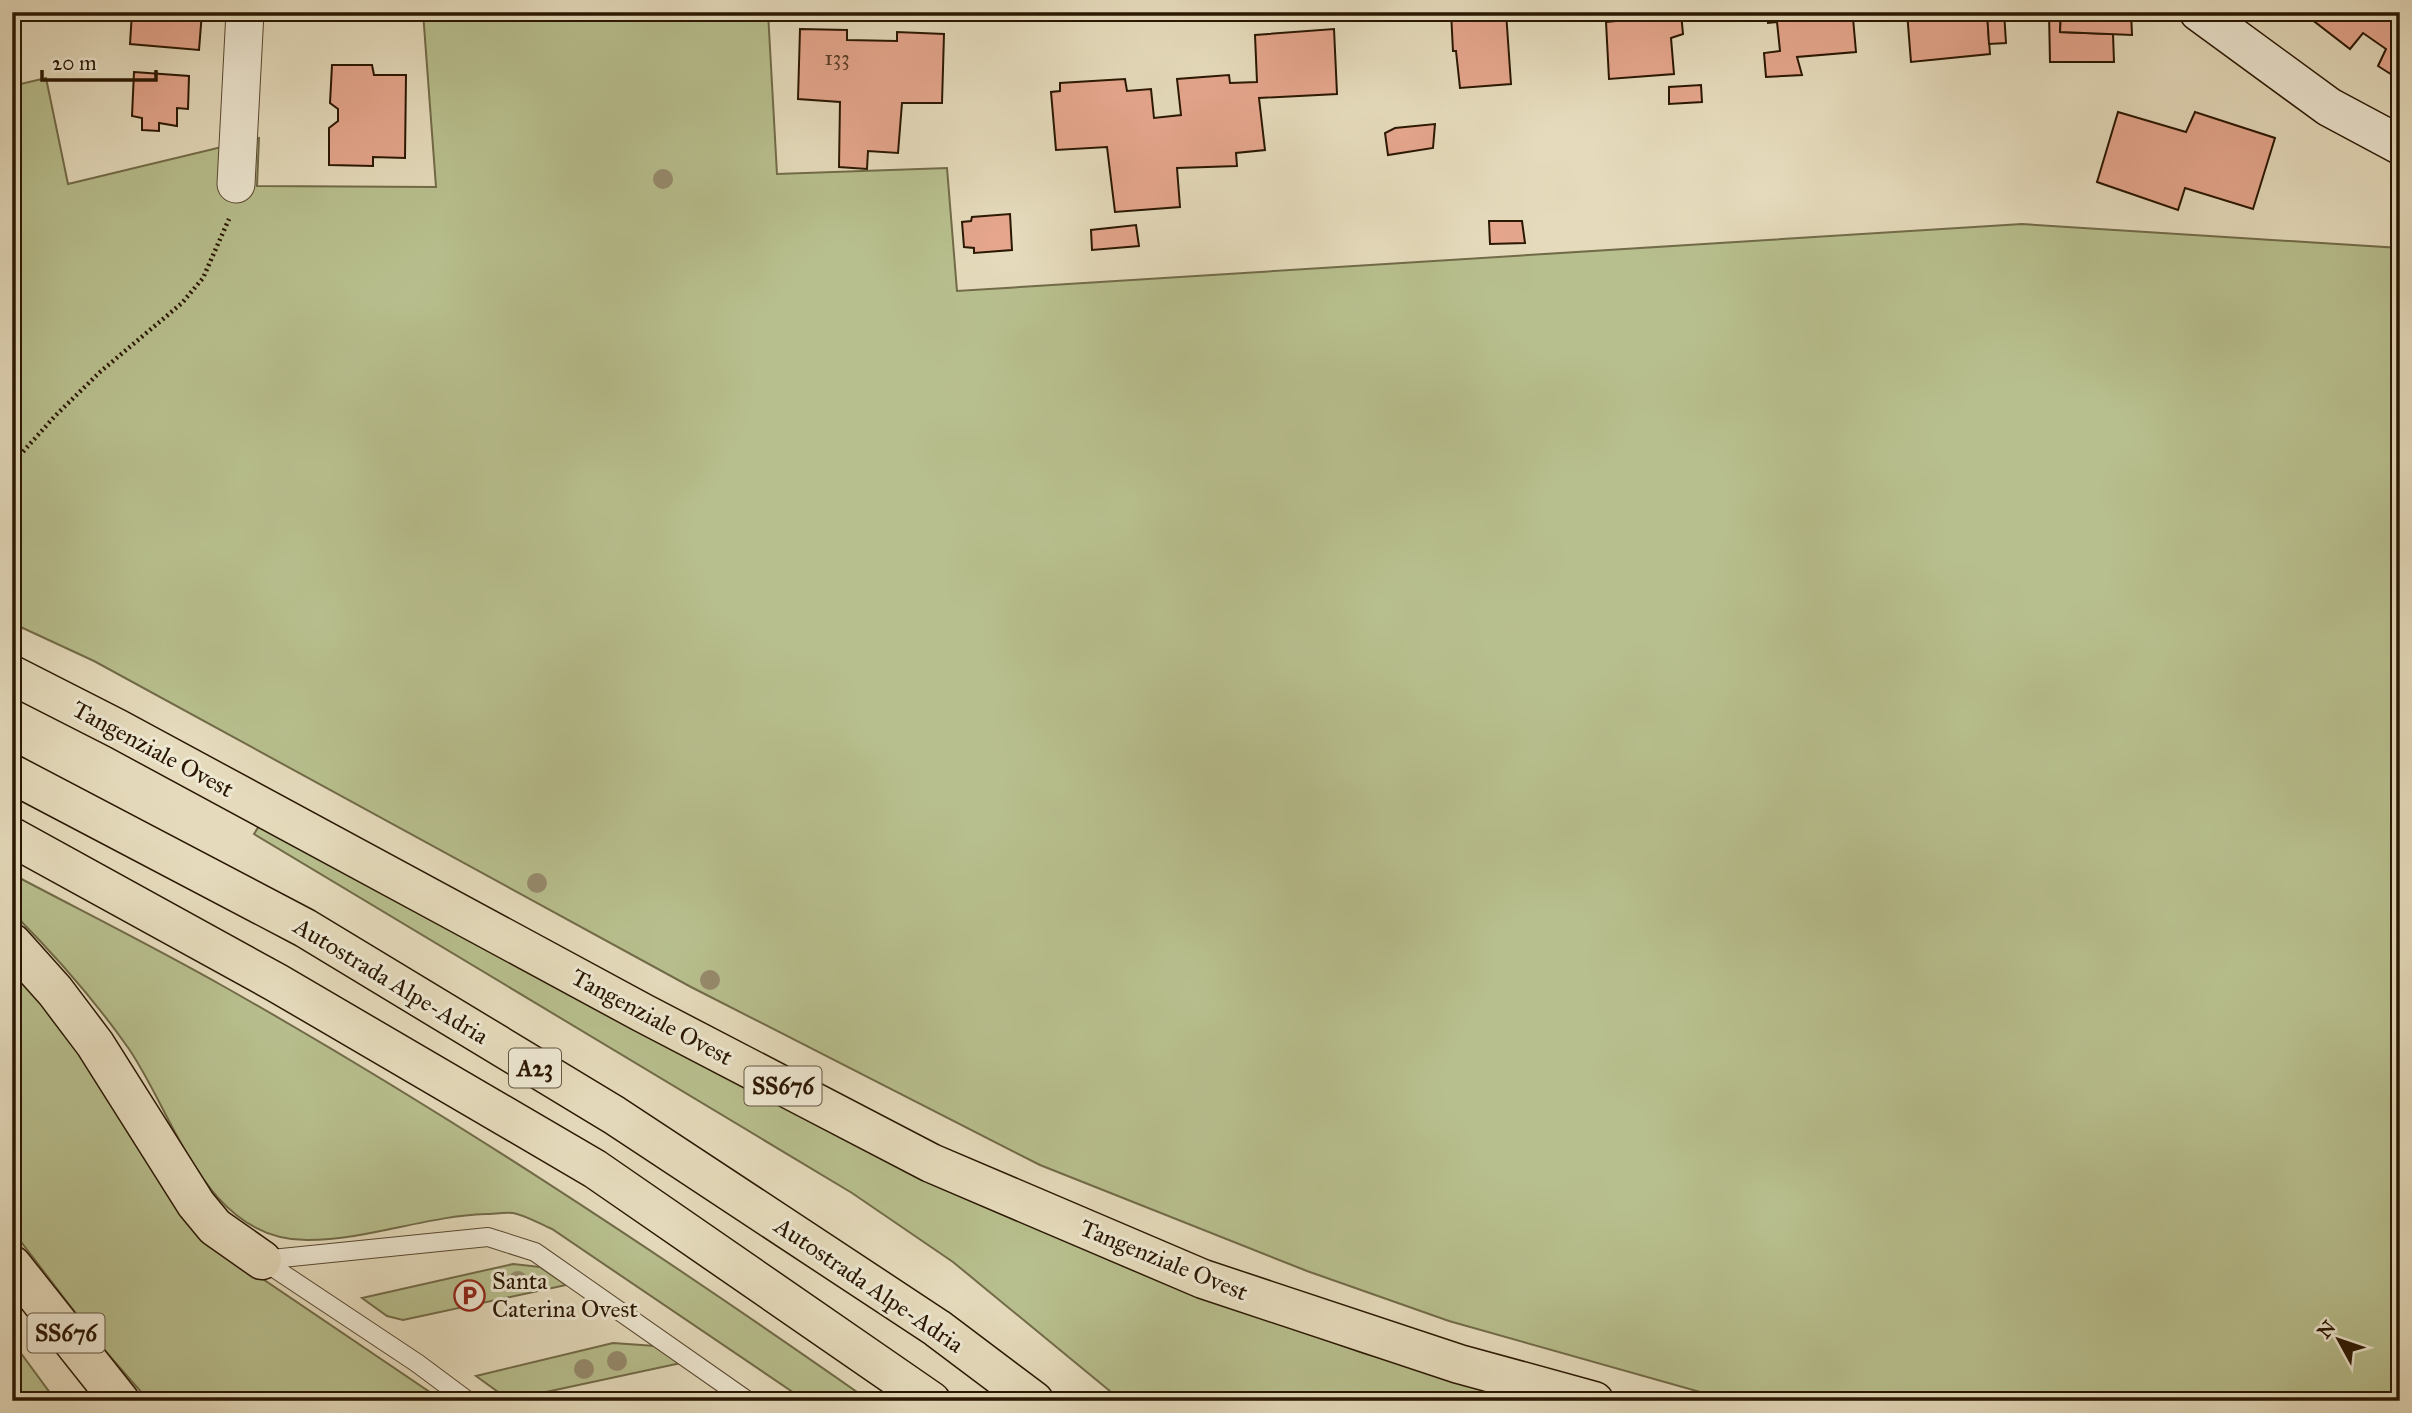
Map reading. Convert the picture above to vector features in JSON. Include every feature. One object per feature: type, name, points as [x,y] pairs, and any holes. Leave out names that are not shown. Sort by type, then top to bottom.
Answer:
[{"type":"highway","name":"Tangenziale Ovest","points":[[12,675],[143,742],[643,1013],[932,1163],[1203,1279],[1459,1364],[1594,1401]]},
{"type":"highway","name":"Autostrada Alpe-Adria","points":[[12,774],[305,928],[614,1115],[937,1328],[1034,1401]]},
{"type":"highway","name":"A23","points":[[12,837],[277,983],[595,1169],[931,1401]]},
{"type":"highway","points":[[12,943],[55,990],[95,1044],[196,1205],[215,1227],[262,1260]]},
{"type":"highway","name":"SS676","points":[[12,1265],[120,1401]]},
{"type":"street","points":[[236,184],[245,12]]},
{"type":"street","points":[[2199,12],[2329,107],[2400,145]]},
{"type":"lane","points":[[262,1260],[488,1237],[535,1252],[748,1401]]},
{"type":"lane","points":[[262,1260],[417,1363],[468,1401]]},
{"type":"path","points":[[12,464],[55,416],[182,303],[196,286],[227,225],[236,184]]},
{"type":"green space","points":[[423,12],[768,12],[777,174],[947,168],[957,291],[2022,224],[2400,248],[2400,1401],[1732,1401],[1449,1321],[1307,1271],[1040,1165],[691,987],[94,661],[12,623],[12,86],[46,78],[68,184],[259,138],[257,186],[436,187]]},
{"type":"green space","points":[[259,826],[1177,1287],[1363,1353],[1527,1401],[1122,1401],[953,1262],[852,1193],[254,834]]},
{"type":"green space","points":[[12,874],[197,972],[389,1083],[632,1238],[870,1401],[806,1401],[552,1229],[518,1214],[464,1216],[352,1236],[308,1240],[273,1235],[243,1220],[218,1198],[197,1171],[146,1077],[116,1031],[73,978],[12,912]]},
{"type":"green space","points":[[12,961],[254,1273],[443,1401],[149,1401],[100,1345],[12,1230]]},
{"type":"green space","points":[[513,1264],[540,1267],[566,1285],[403,1320],[387,1316],[362,1298]]},
{"type":"green space","points":[[12,1341],[56,1401],[12,1401]]},
{"type":"green space","points":[[613,1343],[655,1346],[681,1363],[518,1398],[501,1394],[476,1376]]},
{"type":"building","points":[[132,12],[202,12],[199,50],[130,44]]},
{"type":"building","points":[[1451,12],[1506,12],[1511,84],[1460,88],[1456,51],[1453,51]]},
{"type":"building","points":[[1614,12],[1681,13],[1683,34],[1671,38],[1674,74],[1609,79],[1606,22],[1615,21]]},
{"type":"building","points":[[1767,12],[1848,12],[1849,18],[1853,18],[1856,52],[1797,57],[1802,75],[1766,77],[1764,53],[1780,51],[1777,22],[1768,23]]},
{"type":"building","points":[[1907,12],[1987,12],[1990,54],[1911,62]]},
{"type":"building","points":[[1987,12],[2004,12],[2006,43],[1989,44]]},
{"type":"building","points":[[2049,12],[2061,12],[2060,32],[2113,34],[2114,62],[2050,62]]},
{"type":"building","points":[[2061,12],[2131,12],[2132,35],[2060,32]]},
{"type":"building","points":[[2302,12],[2400,12],[2400,80],[2378,66],[2386,49],[2363,33],[2350,49]]},
{"type":"building","points":[[800,29],[847,30],[847,40],[897,41],[897,32],[944,34],[942,103],[902,103],[898,153],[868,151],[867,169],[839,167],[840,102],[798,99]]},
{"type":"building","points":[[1334,29],[1337,94],[1259,98],[1265,150],[1236,153],[1237,166],[1177,168],[1180,207],[1115,212],[1107,147],[1056,150],[1051,92],[1060,91],[1060,83],[1125,79],[1127,91],[1151,89],[1154,118],[1181,115],[1177,79],[1229,75],[1230,83],[1257,82],[1255,35]]},
{"type":"building","points":[[332,65],[372,65],[374,75],[406,75],[405,158],[373,157],[373,166],[329,165],[329,128],[338,121],[338,109],[330,103]]},
{"type":"building","points":[[134,72],[189,76],[188,109],[177,108],[177,126],[159,123],[159,131],[142,130],[142,118],[132,116]]},
{"type":"building","points":[[1701,85],[1702,102],[1669,104],[1669,87]]},
{"type":"building","points":[[2118,112],[2186,132],[2195,112],[2275,138],[2253,209],[2185,188],[2178,210],[2097,182]]},
{"type":"building","points":[[1435,124],[1433,148],[1388,155],[1385,133],[1395,128]]},
{"type":"building","points":[[1010,214],[1012,250],[974,253],[974,248],[964,247],[962,222],[971,221],[972,217]]},
{"type":"building","points":[[1489,221],[1522,221],[1525,243],[1490,244]]},
{"type":"building","points":[[1136,225],[1139,246],[1092,250],[1091,230]]},
{"type":"place","name":"Santa Caterina Ovest","points":[[469,1295]]}]
